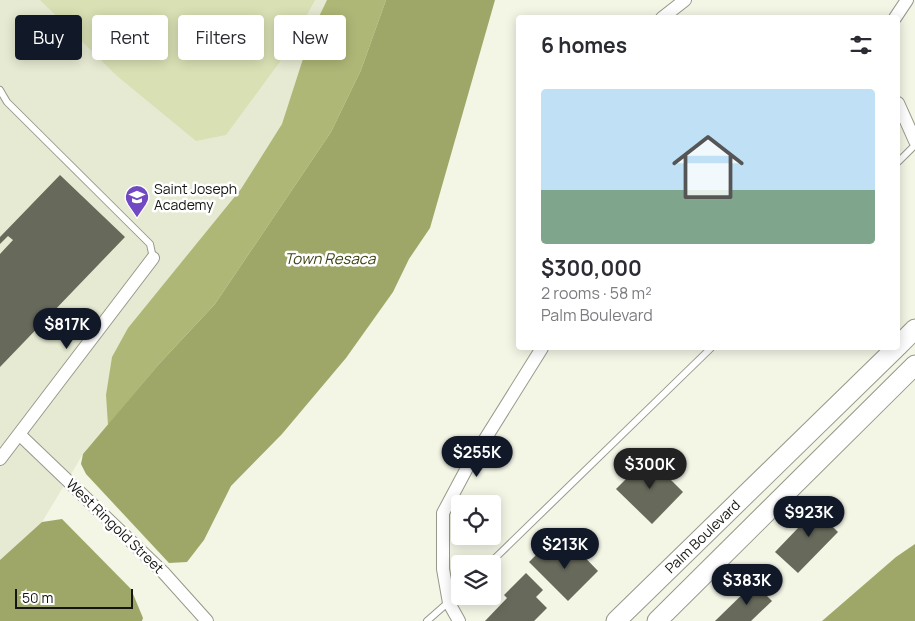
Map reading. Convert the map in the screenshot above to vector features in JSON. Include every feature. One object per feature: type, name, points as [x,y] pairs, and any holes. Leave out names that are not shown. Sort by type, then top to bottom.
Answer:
[{"type":"main road","name":"Palm Boulevard","points":[[900,344],[915,329]]},
{"type":"main road","name":"Palm Boulevard","points":[[616,621],[894,350]]},
{"type":"main road","name":"Palm Boulevard","points":[[657,621],[915,365]]},
{"type":"street","points":[[666,15],[685,0]]},
{"type":"street","points":[[897,15],[907,0]]},
{"type":"street","points":[[900,108],[915,143]]},
{"type":"street","points":[[0,458],[153,258]]},
{"type":"street","points":[[458,621],[449,603],[443,569],[443,513],[467,468],[541,350]]},
{"type":"street","name":"West Ringold Street","points":[[20,434],[156,565],[207,621]]},
{"type":"lane","points":[[0,90],[7,102],[150,244],[153,258]]},
{"type":"lane","points":[[0,107],[7,102]]},
{"type":"lane","points":[[900,160],[915,143]]},
{"type":"lane","points":[[498,555],[709,350]]},
{"type":"lane","points":[[427,621],[449,603]]},
{"type":"shaded area","name":"Saint Joseph Academy","points":[[0,0],[386,0],[159,364],[83,454],[42,522],[0,560]]},
{"type":"shaded area","points":[[40,0],[315,0],[307,15],[274,15],[274,60],[281,60],[226,135],[196,141],[117,76],[101,60],[168,60],[168,15],[92,15],[92,51],[82,41],[82,15],[55,15]]},
{"type":"shaded area","points":[[327,0],[386,0],[361,70],[331,132],[215,304],[159,364],[108,425],[106,395],[112,357],[128,328],[241,189],[282,124],[303,60],[346,60],[346,15],[320,15]]},
{"type":"water","name":"Town Resaca","points":[[386,0],[495,0],[430,228],[409,259],[393,292],[346,358],[282,434],[231,486],[204,540],[187,562],[169,563],[86,474],[81,464],[83,454],[159,364],[215,304],[331,132],[361,70]]},
{"type":"water","points":[[62,519],[131,589],[143,618],[142,621],[0,621],[0,560],[42,522]]},
{"type":"water","points":[[915,544],[915,621],[822,621],[896,557]]},
{"type":"building","points":[[60,175],[125,237],[0,367],[0,254],[13,240],[8,236],[0,244],[0,237]]},
{"type":"building","points":[[648,457],[683,492],[652,524],[616,489]]},
{"type":"building","points":[[823,502],[840,518],[832,526],[838,532],[798,573],[775,552]]},
{"type":"building","points":[[569,541],[598,571],[568,601],[529,562],[543,548],[552,558]]},
{"type":"building","points":[[526,573],[543,590],[536,597],[547,608],[534,621],[485,621],[507,598],[504,595]]},
{"type":"building","points":[[754,583],[772,601],[751,621],[715,621]]},
{"type":"place","name":"Saint Joseph Academy","points":[[137,218]]}]
